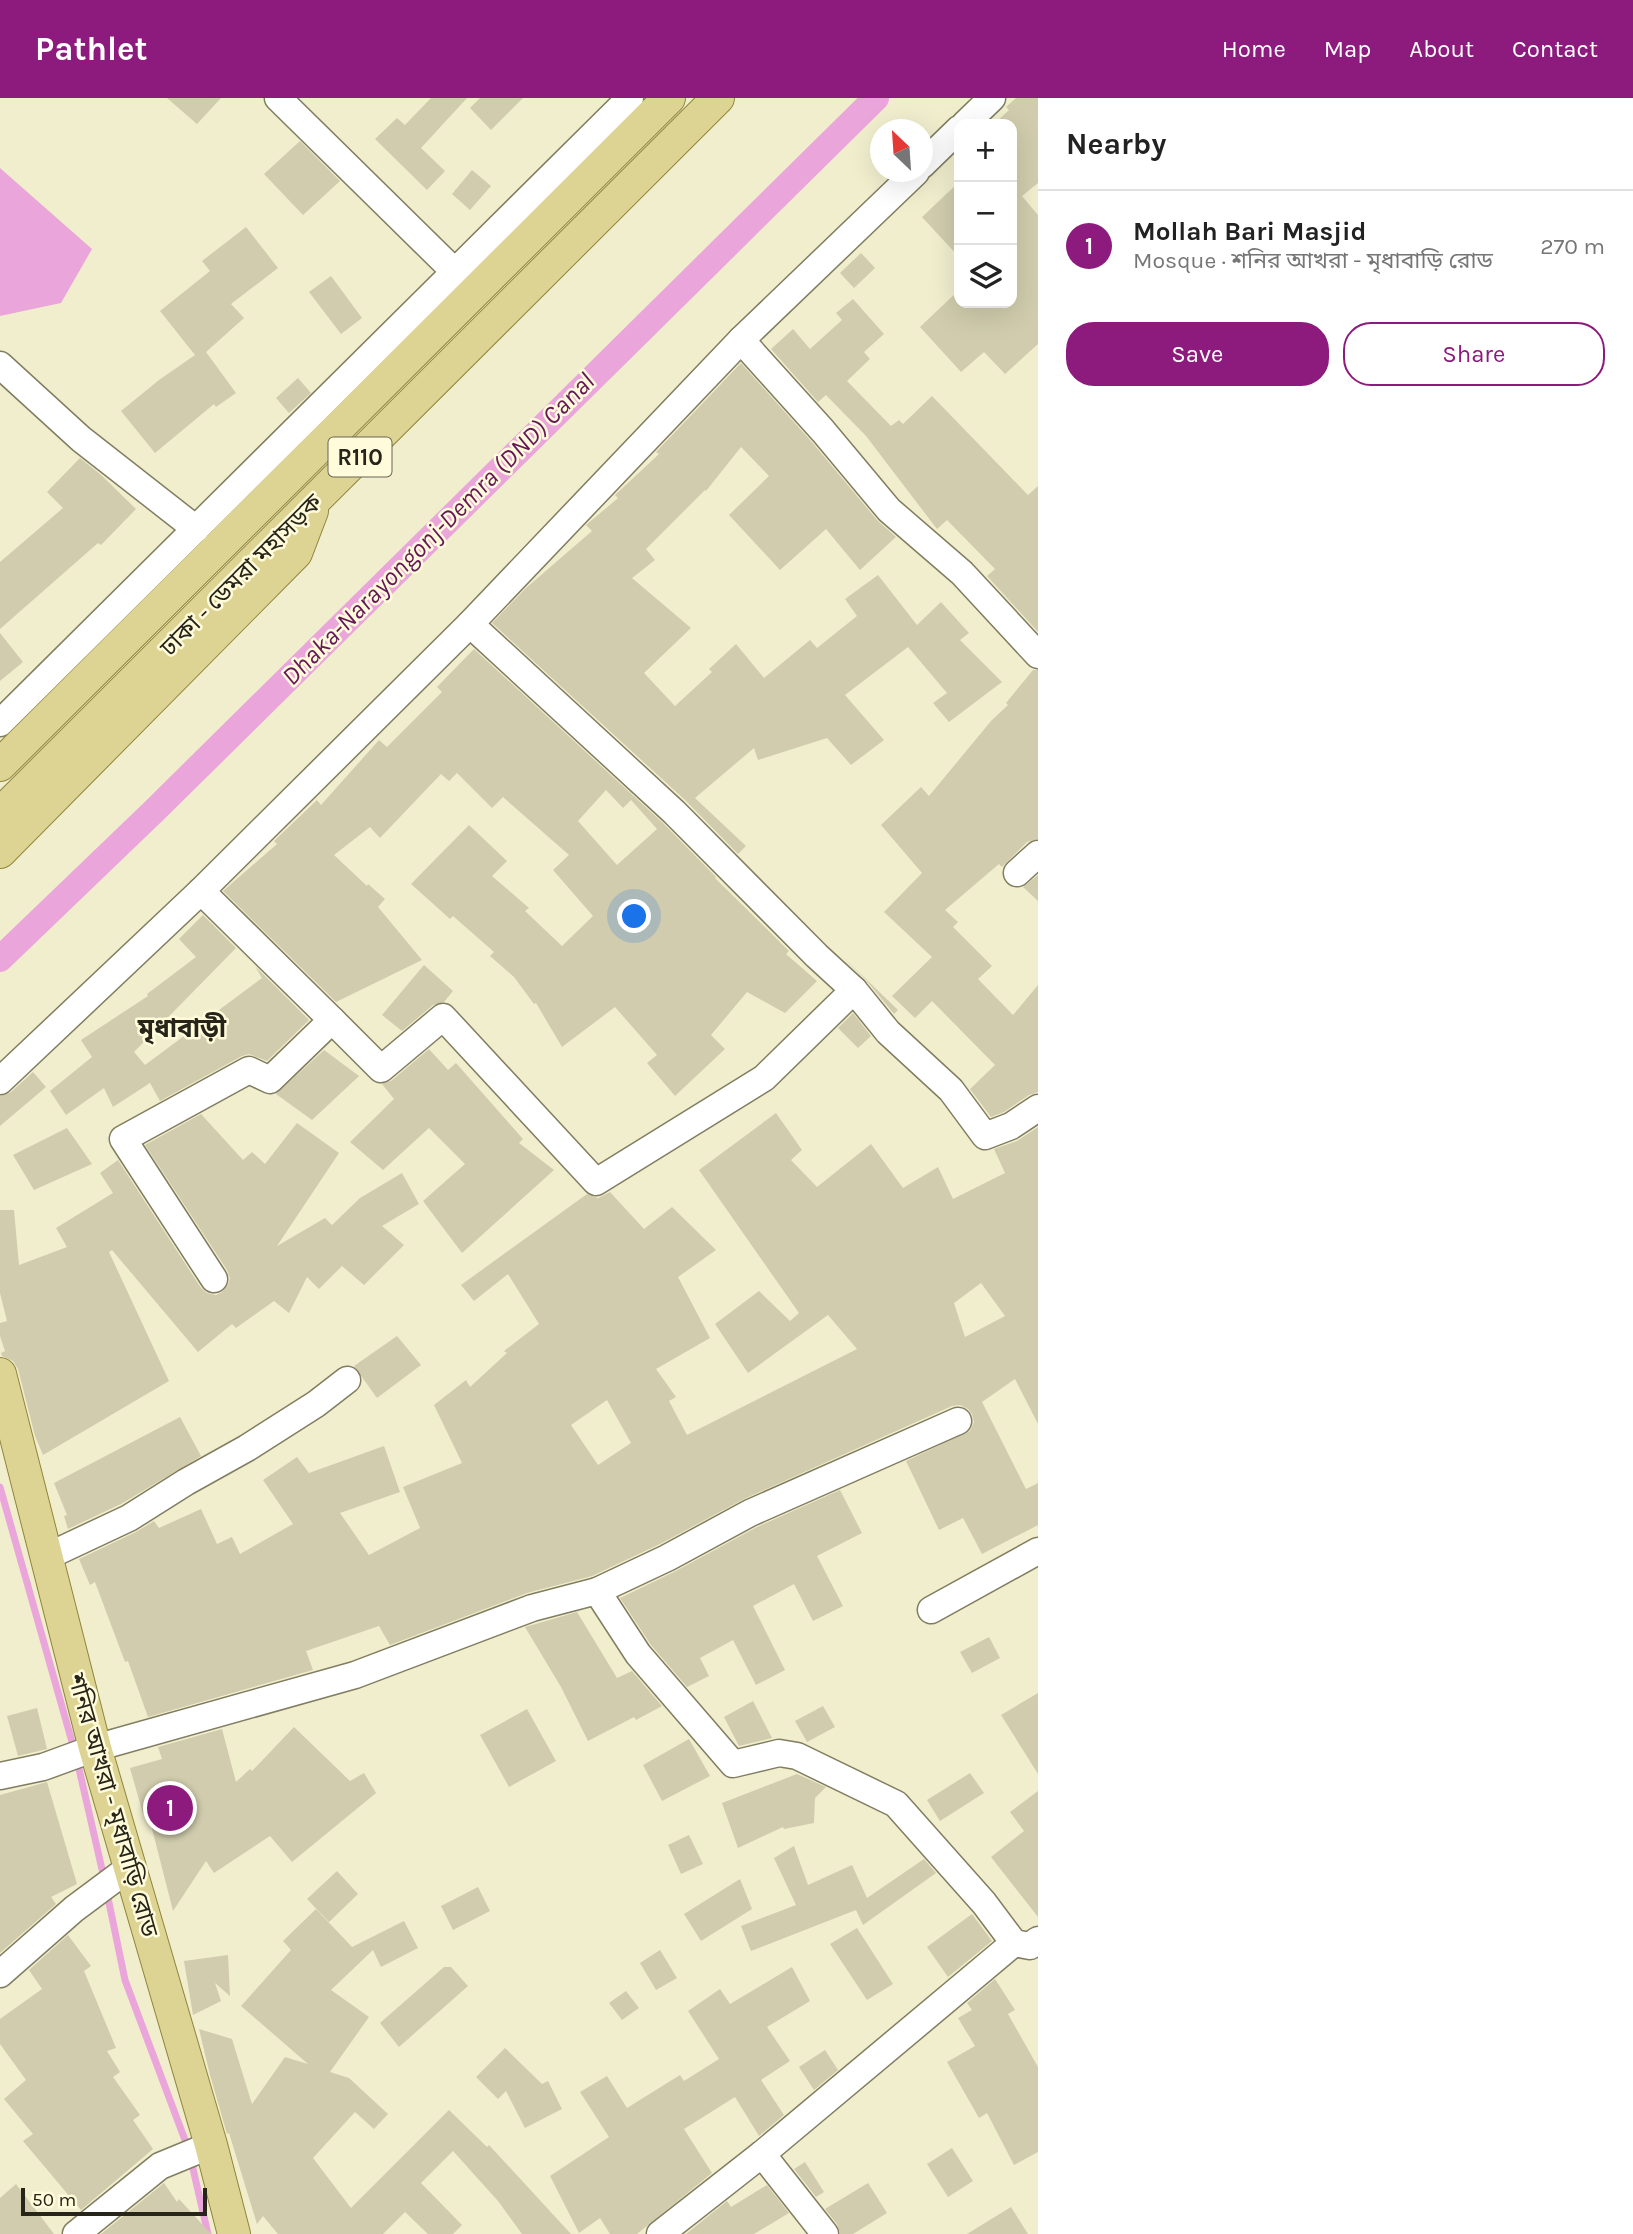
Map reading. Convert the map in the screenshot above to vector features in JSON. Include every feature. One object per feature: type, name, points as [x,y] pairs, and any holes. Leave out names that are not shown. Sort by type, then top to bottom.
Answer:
[{"type":"main road","name":"ঢাকা - ডেমরা মহাসড়ক","points":[[0,765],[669,98]]},
{"type":"main road","name":"ঢাকা - ডেমরা মহাসড়ক","points":[[0,814],[718,98]]},
{"type":"main road","points":[[0,852],[296,553],[317,500]]},
{"type":"main road","name":"শনির আখরা - মৃধাবাড়ি রোড","points":[[0,1374],[95,1748],[122,1873],[204,2148],[234,2234]]},
{"type":"street","points":[[278,98],[455,272]]},
{"type":"street","points":[[0,723],[630,98]]},
{"type":"street","points":[[970,119],[992,98]]},
{"type":"street","points":[[933,154],[954,134]]},
{"type":"street","points":[[0,1081],[201,891],[470,624],[741,340],[906,182]]},
{"type":"street","points":[[741,340],[889,510],[962,573],[1038,655]]},
{"type":"street","points":[[0,365],[81,439],[195,529]]},
{"type":"street","points":[[470,624],[674,812],[854,990],[888,1032],[951,1090],[985,1136],[1012,1126],[1038,1108]]},
{"type":"street","points":[[1017,873],[1038,854]]},
{"type":"street","points":[[201,891],[381,1069],[443,1017],[596,1182],[764,1078],[854,990]]},
{"type":"street","points":[[214,1279],[123,1139],[249,1070],[270,1080],[332,1020]]},
{"type":"street","points":[[46,1557],[129,1518],[281,1426],[347,1380]]},
{"type":"street","points":[[0,1776],[43,1767],[95,1748],[355,1675],[533,1608],[597,1591],[667,1558],[750,1513],[958,1420]]},
{"type":"street","points":[[930,1610],[1038,1551]]},
{"type":"street","points":[[597,1591],[638,1654],[733,1764],[779,1753],[797,1756],[896,1804],[984,1903],[1026,1941],[660,2234]]},
{"type":"street","points":[[0,1974],[74,1909],[122,1873]]},
{"type":"street","points":[[76,2234],[160,2166],[204,2148]]},
{"type":"street","points":[[762,2154],[825,2234]]},
{"type":"shaded area","points":[[0,168],[92,249],[61,303],[0,316]]},
{"type":"building","points":[[167,98],[221,98],[197,124]]},
{"type":"building","points":[[431,98],[467,98],[421,148],[445,171],[427,190],[375,139],[397,118],[405,125]]},
{"type":"building","points":[[480,98],[523,98],[491,130],[470,108]]},
{"type":"building","points":[[1016,98],[1038,98],[1038,183],[1022,196],[1038,215],[1038,344],[1005,374],[984,352],[961,372],[920,327],[954,295],[954,308],[1017,308],[1017,119],[999,119],[1009,110],[1006,107]]},
{"type":"building","points":[[300,141],[340,181],[303,215],[264,174]]},
{"type":"building","points":[[472,170],[491,186],[470,210],[452,194]]},
{"type":"building","points":[[954,187],[954,252],[922,217]]},
{"type":"building","points":[[246,227],[278,268],[231,304],[244,318],[206,352],[236,393],[216,407],[214,404],[155,453],[121,411],[195,355],[160,311],[210,271],[202,261]]},
{"type":"building","points":[[861,253],[875,268],[854,288],[840,273]]},
{"type":"building","points":[[331,276],[362,318],[341,334],[309,292]]},
{"type":"building","points":[[853,299],[884,334],[864,352],[870,359],[847,381],[891,426],[899,420],[903,424],[932,396],[1028,495],[1038,486],[1038,632],[987,576],[995,569],[947,520],[937,529],[866,436],[826,395],[818,402],[771,349],[793,329],[810,349],[842,320],[836,313]]},
{"type":"building","points":[[741,363],[877,520],[896,537],[860,570],[826,529],[780,570],[729,515],[769,476],[741,447],[706,491],[646,549],[655,560],[632,578],[691,628],[644,673],[675,706],[712,672],[709,669],[736,644],[764,678],[810,640],[817,648],[857,616],[845,599],[878,575],[917,625],[941,602],[969,633],[960,640],[1002,682],[949,722],[933,703],[947,693],[908,647],[845,695],[884,740],[851,765],[827,738],[758,760],[754,748],[695,798],[746,846],[738,854],[685,800],[492,623],[526,588],[592,531],[586,525],[618,498],[615,495],[659,454],[656,452]]},
{"type":"building","points":[[298,378],[311,393],[289,413],[276,398]]},
{"type":"building","points":[[80,458],[136,509],[101,545],[98,543],[0,629],[0,562],[63,508],[47,492]]},
{"type":"building","points":[[0,633],[23,662],[0,681]]},
{"type":"building","points":[[474,649],[663,823],[789,951],[786,954],[817,981],[785,1013],[747,992],[711,1035],[725,1049],[675,1096],[647,1063],[657,1055],[615,1007],[562,1047],[536,1003],[534,1004],[514,977],[490,956],[494,952],[453,916],[450,919],[411,884],[469,825],[507,861],[492,876],[529,908],[525,911],[562,946],[593,916],[553,870],[569,855],[503,797],[492,808],[457,773],[449,781],[441,774],[380,838],[370,827],[334,855],[385,899],[378,907],[422,960],[336,1002],[223,891],[277,844],[274,841],[317,800],[321,805],[379,740],[387,747],[442,692],[437,687]],"holes":[[[606,790],[623,808],[631,800],[657,829],[617,865],[578,821]]]},
{"type":"building","points":[[1033,670],[1038,670],[1038,839],[1027,842],[1002,867],[999,864],[945,910],[958,922],[953,927],[992,966],[978,979],[1013,1015],[1038,985],[1038,1092],[991,1117],[970,1089],[995,1065],[932,1001],[915,1018],[892,996],[932,957],[884,912],[922,873],[881,825],[921,787],[929,796],[991,721],[1008,705],[1006,703]]},
{"type":"building","points":[[1038,875],[1038,901],[1023,887]]},
{"type":"building","points":[[203,915],[236,948],[134,1052],[145,1065],[262,978],[255,966],[309,1020],[267,1061],[249,1054],[242,1056],[160,1101],[150,1083],[113,1107],[104,1088],[66,1115],[50,1091],[92,1057],[81,1040],[148,996],[147,994],[196,957],[179,939]]},
{"type":"building","points":[[840,954],[898,1010],[894,1014],[866,980]]},
{"type":"building","points":[[424,965],[453,991],[444,1002],[433,1005],[402,1031],[382,1015]]},
{"type":"building","points":[[853,1013],[871,1036],[858,1048],[838,1028]]},
{"type":"building","points":[[429,1049],[448,1070],[456,1063],[523,1139],[519,1143],[554,1170],[462,1253],[423,1201],[465,1164],[429,1128],[383,1170],[350,1142],[394,1099],[382,1084],[391,1081]]},
{"type":"building","points":[[324,1050],[359,1076],[312,1120],[276,1094]]},
{"type":"building","points":[[33,1072],[46,1087],[0,1126],[0,1096],[11,1092]]},
{"type":"building","points":[[776,1113],[802,1150],[791,1160],[817,1187],[871,1144],[903,1188],[938,1167],[953,1199],[1005,1173],[994,1149],[1017,1141],[1038,1127],[1038,1424],[1015,1379],[982,1402],[1026,1489],[1038,1483],[1038,1525],[982,1554],[963,1518],[939,1530],[906,1461],[970,1431],[974,1422],[972,1414],[960,1405],[952,1406],[744,1499],[660,1544],[592,1576],[527,1593],[390,1645],[379,1626],[306,1651],[313,1670],[148,1717],[95,1582],[90,1585],[79,1559],[154,1521],[159,1528],[201,1509],[217,1544],[232,1537],[240,1554],[293,1524],[263,1480],[297,1457],[309,1473],[384,1446],[400,1492],[340,1513],[369,1555],[420,1528],[403,1487],[462,1463],[434,1405],[466,1380],[470,1387],[507,1353],[504,1351],[539,1324],[508,1274],[474,1301],[461,1285],[587,1194],[598,1198],[610,1192],[644,1229],[672,1207],[716,1250],[678,1277],[710,1338],[656,1369],[676,1397],[669,1401],[687,1435],[857,1349],[828,1315],[748,1373],[715,1324],[759,1291],[790,1321],[799,1313],[699,1170]],"holes":[[[981,1283],[1005,1316],[965,1337],[954,1303]],[[607,1400],[631,1443],[598,1465],[571,1425]]]},
{"type":"building","points":[[201,1114],[243,1160],[252,1152],[265,1164],[297,1123],[339,1153],[277,1246],[325,1218],[332,1225],[360,1198],[402,1173],[419,1204],[382,1226],[404,1245],[364,1285],[342,1266],[319,1289],[307,1277],[289,1313],[274,1301],[236,1328],[232,1324],[198,1352],[112,1250],[109,1252],[169,1381],[43,1455],[35,1436],[18,1369],[13,1361],[1,1353],[5,1351],[0,1336],[0,1323],[7,1321],[0,1293],[0,1210],[14,1210],[19,1265],[67,1247],[56,1228],[113,1193],[100,1173],[118,1160],[201,1288],[216,1295],[228,1285],[230,1278],[227,1270],[145,1145]]},
{"type":"building","points":[[67,1128],[92,1164],[34,1190],[13,1155]]},
{"type":"building","points":[[397,1336],[421,1365],[377,1398],[354,1366]]},
{"type":"building","points":[[180,1417],[201,1456],[121,1504],[68,1529],[64,1516],[67,1515],[54,1483]]},
{"type":"building","points":[[840,1490],[862,1533],[817,1556],[843,1606],[813,1621],[794,1584],[753,1606],[785,1670],[756,1685],[733,1640],[700,1658],[709,1676],[687,1687],[651,1645],[620,1598],[757,1527]]},
{"type":"building","points":[[577,1612],[617,1678],[632,1671],[662,1706],[588,1741],[561,1687],[525,1627]]},
{"type":"building","points":[[989,1637],[1000,1658],[972,1673],[960,1652]]},
{"type":"building","points":[[1038,1693],[1038,1774],[1001,1715]]},
{"type":"building","points":[[753,1701],[772,1738],[739,1746],[724,1717]]},
{"type":"building","points":[[823,1706],[835,1727],[807,1742],[795,1721]]},
{"type":"building","points":[[37,1708],[47,1749],[18,1756],[7,1716]]},
{"type":"building","points":[[527,1709],[556,1761],[509,1787],[480,1735]]},
{"type":"building","points":[[294,1727],[350,1781],[364,1773],[376,1793],[292,1862],[270,1836],[214,1873],[206,1861],[173,1911],[148,1813],[143,1814],[130,1768],[162,1759],[158,1747],[222,1729],[236,1782],[250,1769],[252,1771]]},
{"type":"building","points":[[689,1739],[710,1776],[662,1801],[643,1765]]},
{"type":"building","points":[[970,1773],[984,1793],[940,1821],[927,1800]]},
{"type":"building","points":[[797,1774],[826,1787],[815,1798],[814,1823],[784,1829],[783,1827],[738,1848],[722,1803]]},
{"type":"building","points":[[47,1782],[77,1884],[51,1897],[56,1904],[0,1953],[0,1795]]},
{"type":"building","points":[[1038,1791],[1038,1917],[991,1857],[1024,1831],[1010,1812]]},
{"type":"building","points":[[689,1835],[703,1864],[681,1874],[668,1845]]},
{"type":"building","points":[[794,1846],[808,1885],[852,1865],[867,1898],[924,1859],[936,1873],[863,1925],[856,1910],[751,1951],[741,1926],[796,1905],[774,1858]]},
{"type":"building","points":[[337,1871],[358,1894],[329,1922],[307,1899]]},
{"type":"building","points":[[740,1879],[752,1909],[701,1941],[684,1914]]},
{"type":"building","points":[[478,1887],[490,1911],[453,1930],[441,1906]]},
{"type":"building","points":[[316,1909],[352,1947],[404,1921],[418,1948],[381,1967],[373,1950],[331,1990],[369,2017],[330,2072],[349,2078],[388,2114],[374,2129],[355,2112],[313,2158],[351,2208],[449,2110],[487,2147],[489,2145],[571,2234],[522,2234],[498,2201],[453,2151],[421,2183],[462,2225],[453,2234],[428,2234],[405,2212],[383,2234],[278,2234],[263,2216],[257,2224],[229,2133],[227,2134],[199,2029],[232,2039],[252,2104],[285,2057],[308,2064],[241,2006],[291,1950],[283,1941]]},
{"type":"building","points":[[972,1914],[992,1941],[948,1977],[927,1947]]},
{"type":"building","points":[[857,1928],[893,1984],[867,2000],[830,1944]]},
{"type":"building","points":[[68,1935],[91,1966],[84,1971],[116,2048],[107,2051],[120,2072],[113,2077],[140,2115],[133,2120],[153,2149],[81,2210],[23,2141],[33,2134],[4,2099],[26,2080],[0,2044],[0,2019],[42,1989],[29,1970]]},
{"type":"building","points":[[660,1950],[677,1978],[656,1990],[640,1963]]},
{"type":"building","points":[[228,1955],[230,1996],[215,1983],[221,2001],[193,2015],[184,1961]]},
{"type":"building","points":[[444,1967],[451,1967],[468,1986],[399,2047],[380,2023]]},
{"type":"building","points":[[792,1967],[810,2001],[767,2027],[790,2061],[761,2080],[784,2115],[759,2136],[735,2097],[684,2129],[712,2173],[637,2234],[610,2234],[600,2218],[579,2233],[550,2176],[609,2137],[580,2092],[607,2076],[627,2108],[680,2075],[684,2081],[719,2059],[688,2011],[720,1989],[730,2004]]},
{"type":"building","points":[[995,1979],[1015,2010],[1008,2014],[1038,2067],[1038,2152],[1014,2165],[987,2113],[979,2118],[947,2062],[975,2046],[958,2018],[972,2010],[967,2003]]},
{"type":"building","points":[[626,1991],[639,2008],[622,2020],[609,2003]]},
{"type":"building","points":[[505,2048],[542,2084],[548,2081],[562,2109],[525,2128],[506,2091],[498,2099],[476,2077]]},
{"type":"building","points":[[825,2050],[838,2070],[814,2090],[799,2067]]},
{"type":"building","points":[[952,2148],[973,2181],[948,2197],[927,2164]]},
{"type":"building","points":[[805,2162],[824,2192],[816,2197],[794,2169]]},
{"type":"building","points":[[164,2183],[177,2202],[179,2199],[211,2234],[101,2234]]},
{"type":"building","points":[[868,2183],[887,2213],[853,2234],[840,2234],[837,2224],[825,2209]]},
{"type":"building","points":[[16,2184],[54,2234],[0,2234],[0,2198]]},
{"type":"building","points":[[767,2185],[789,2213],[754,2234],[686,2234],[727,2201],[731,2207]]},
{"type":"building","points":[[1011,2207],[1028,2234],[967,2234]]},
{"type":"waterway","name":"Dhaka-Narayongonj-Demra (DND) Canal","points":[[0,959],[154,811],[876,98]]},
{"type":"waterway","points":[[0,1487],[74,1749]]},
{"type":"waterway","points":[[77,1760],[104,1878]]},
{"type":"waterway","points":[[107,1893],[125,1980],[188,2148]]},
{"type":"waterway","points":[[191,2160],[208,2234]]},
{"type":"place","name":"Mollah Bari Masjid","points":[[170,1808]]},
{"type":"district","name":"মৃধাবাড়ী","points":[[182,1028]]}]
